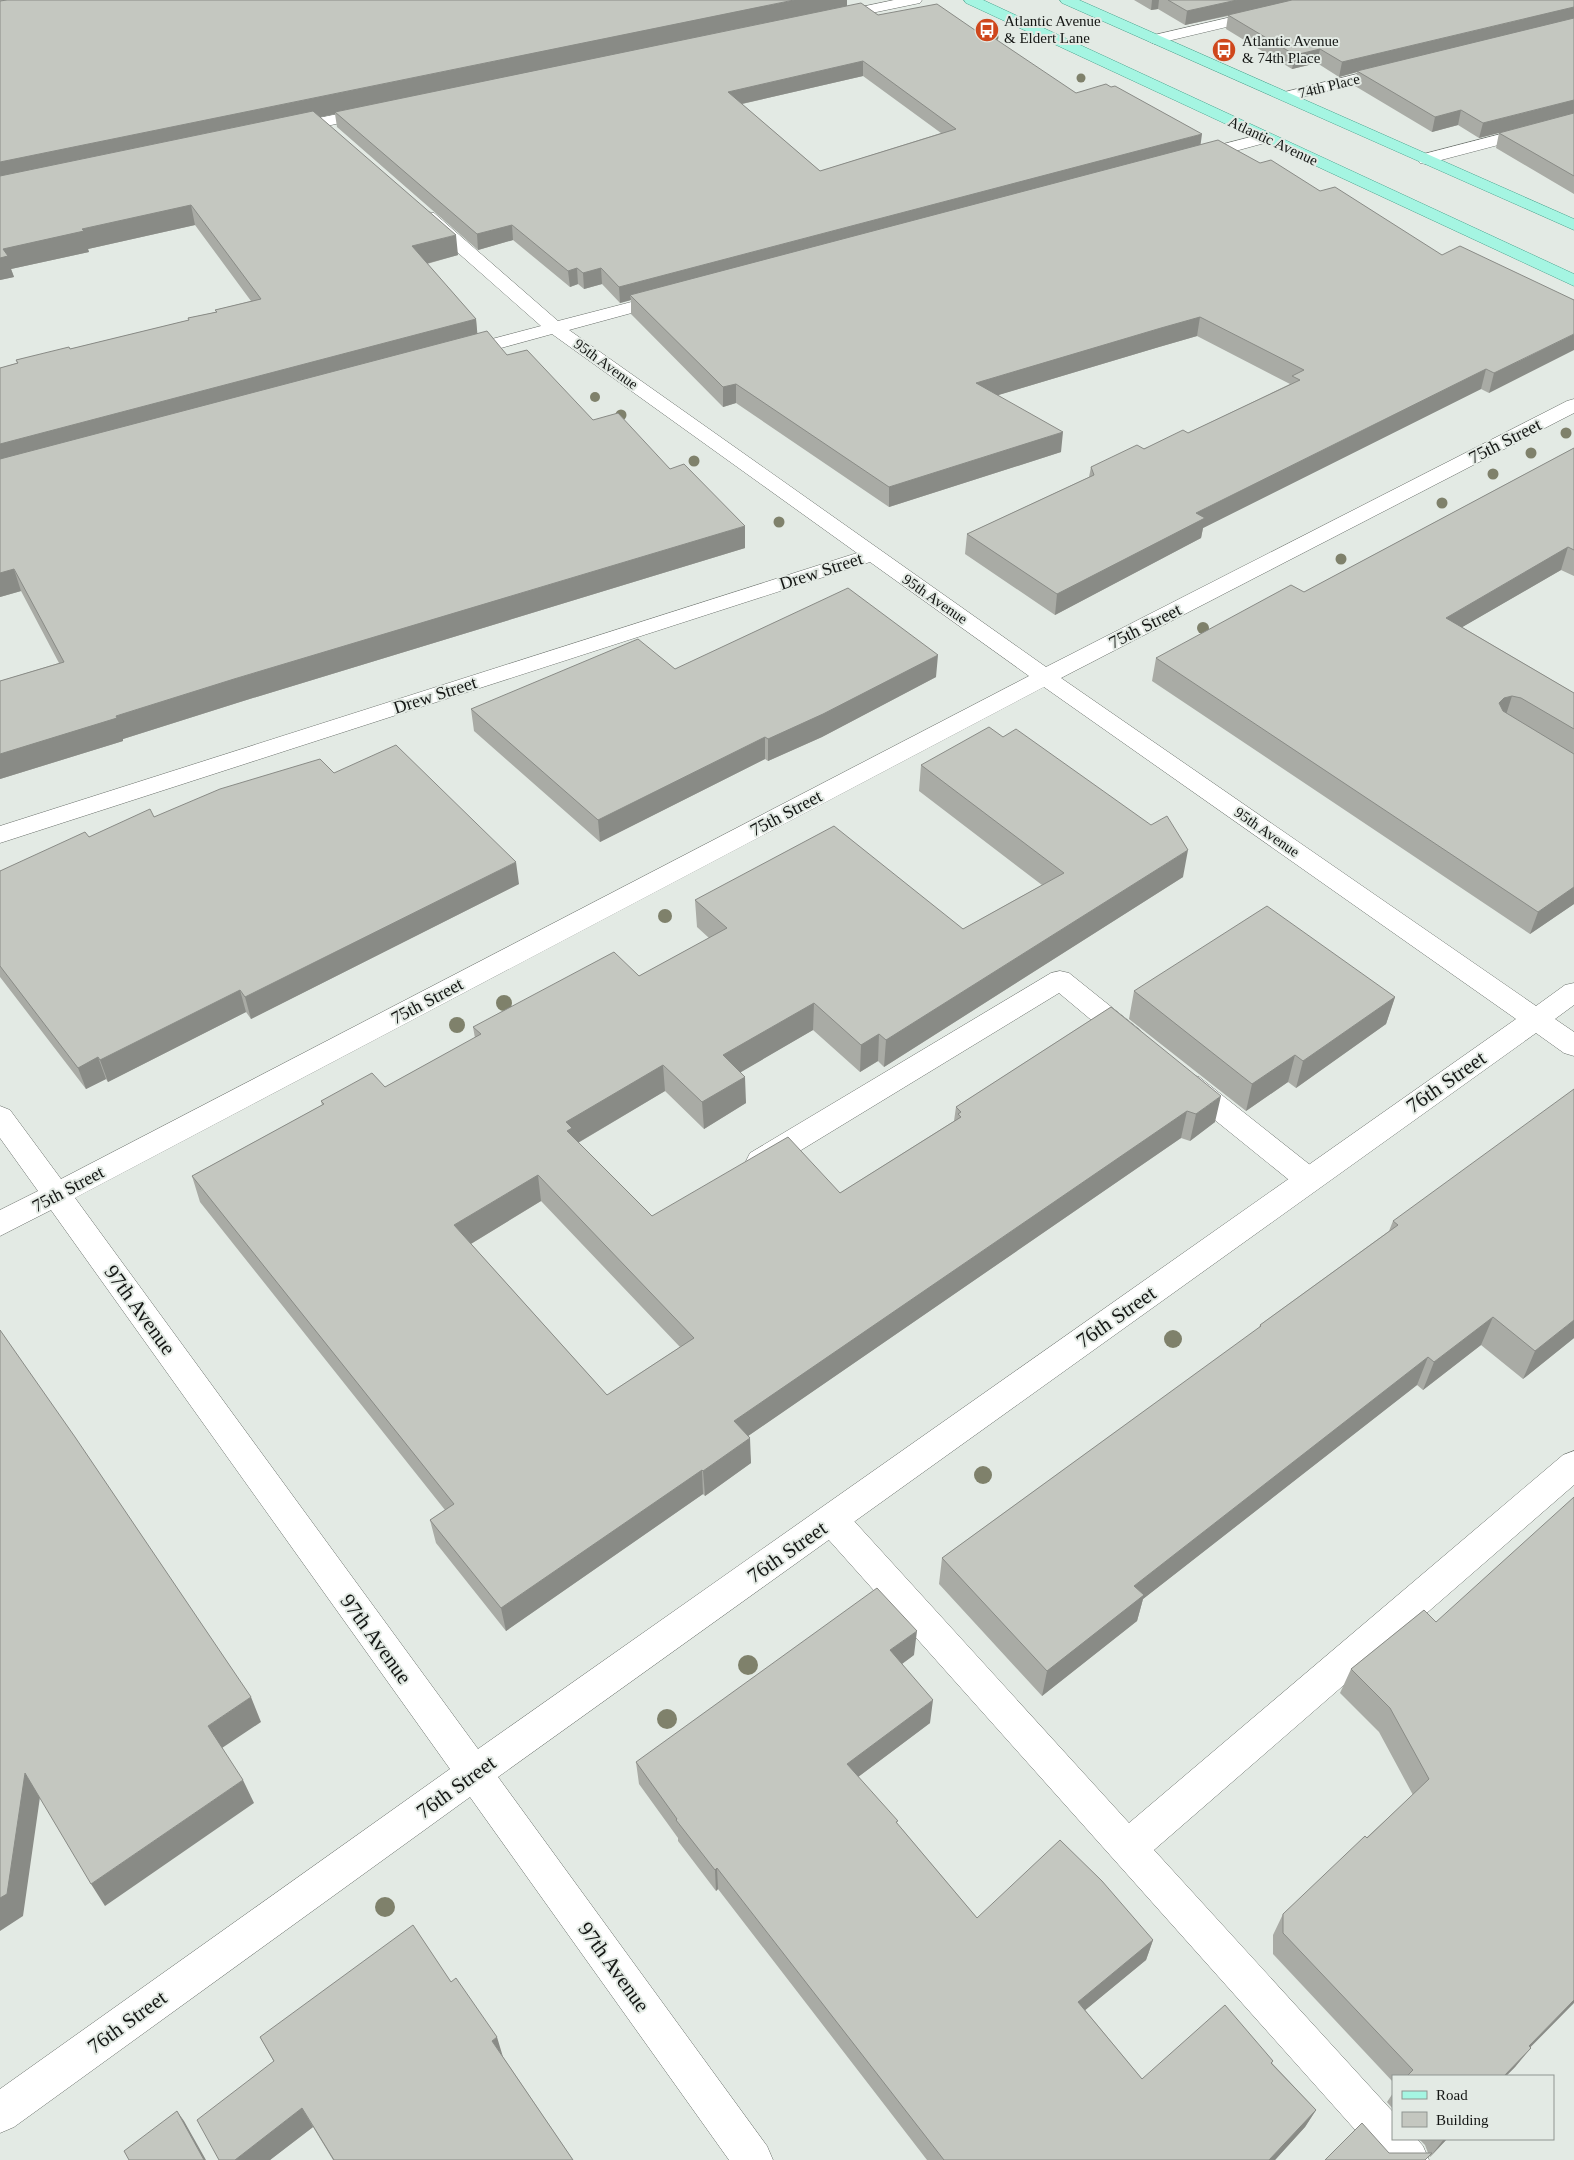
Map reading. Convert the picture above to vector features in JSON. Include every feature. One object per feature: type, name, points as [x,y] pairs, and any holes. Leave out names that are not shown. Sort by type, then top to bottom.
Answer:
[{"type":"main road","name":"Atlantic Avenue","points":[[971,0],[1574,281]]},
{"type":"main road","points":[[1068,0],[1574,225]]},
{"type":"street","points":[[817,20],[915,0]]},
{"type":"street","points":[[1155,39],[1323,0]]},
{"type":"street","name":"74th Place","points":[[1287,96],[1404,67]]},
{"type":"street","points":[[271,133],[388,109]]},
{"type":"street","points":[[1426,159],[1574,120]]},
{"type":"street","points":[[320,123],[336,137]]},
{"type":"street","points":[[1183,160],[1266,138]]},
{"type":"street","name":"95th Avenue","points":[[414,204],[555,328],[871,554],[1574,1046]]},
{"type":"street","points":[[441,358],[684,294]]},
{"type":"street","name":"75th Street","points":[[0,1224],[1046,677],[1574,406]]},
{"type":"street","name":"Drew Street","points":[[0,835],[871,554]]},
{"type":"street","points":[[735,1176],[1060,980],[1309,1180]]},
{"type":"street","name":"76th Street","points":[[0,2113],[474,1773],[1574,992]]},
{"type":"street","name":"97th Avenue","points":[[0,1118],[753,2160]]},
{"type":"street","points":[[1128,1848],[1574,1464]]},
{"type":"street","points":[[832,1520],[1408,2160]]},
{"type":"building","points":[[794,0],[0,162],[0,1]]},
{"type":"building","points":[[1168,0],[1237,0],[1187,11]]},
{"type":"building","points":[[1292,0],[1574,0],[1574,7],[1342,62],[1320,49],[1295,55],[1228,15]]},
{"type":"building","points":[[861,3],[878,15],[937,4],[985,37],[991,36],[1076,93],[1106,84],[1111,87],[1115,86],[1202,134],[619,287],[601,268],[583,273],[577,268],[568,271],[512,225],[477,234],[335,112]],"holes":[[[863,61],[956,129],[820,171],[728,92]]]},
{"type":"building","points":[[1574,18],[1574,100],[1483,123],[1461,110],[1435,117],[1357,71]]},
{"type":"building","points":[[313,111],[456,235],[412,246],[476,319],[0,444],[0,368],[18,363],[16,360],[189,320],[188,318],[217,312],[215,310],[261,299],[191,205],[3,249],[8,256],[0,258],[0,176]]},
{"type":"building","points":[[1574,113],[1574,176],[1499,133]]},
{"type":"building","points":[[1218,140],[1260,163],[1271,160],[1320,191],[1335,187],[1442,255],[1460,246],[1574,300],[1574,334],[1494,373],[1486,369],[1196,513],[1205,518],[1057,594],[967,534],[1094,475],[1091,467],[1137,445],[1144,449],[1183,430],[1188,433],[1300,380],[1292,376],[1304,370],[1200,317],[976,383],[1063,432],[889,487],[736,384],[723,387],[630,295]]},
{"type":"building","points":[[487,331],[507,355],[527,350],[593,420],[618,413],[670,469],[684,464],[745,526],[234,679],[0,754],[0,681],[64,662],[14,569],[0,573],[0,459]]},
{"type":"building","points":[[1574,448],[1574,550],[1568,547],[1446,618],[1574,693],[1574,729],[1521,698],[1512,696],[1504,698],[1499,703],[1503,711],[1574,754],[1574,887],[1538,912],[1156,658],[1291,585],[1304,592]]},
{"type":"building","points":[[848,588],[938,655],[823,714],[768,739],[765,737],[598,820],[471,709],[638,639],[675,669]]},
{"type":"building","points":[[989,727],[1003,737],[1016,729],[1151,825],[1167,816],[1188,850],[886,1040],[879,1034],[861,1045],[814,1003],[723,1055],[745,1077],[702,1102],[663,1065],[566,1122],[572,1128],[567,1131],[652,1216],[788,1137],[840,1193],[961,1117],[958,1114],[961,1112],[956,1107],[1111,1007],[1221,1096],[1196,1114],[1187,1111],[734,1421],[750,1438],[501,1608],[430,1520],[454,1504],[192,1176],[324,1104],[321,1101],[372,1073],[385,1087],[481,1034],[473,1027],[614,952],[639,976],[727,928],[695,900],[834,826],[963,929],[1064,873],[921,765]],"holes":[[[538,1175],[694,1338],[607,1395],[454,1225]]]},
{"type":"building","points":[[396,745],[516,862],[245,997],[240,990],[100,1060],[98,1057],[78,1068],[0,966],[0,871],[85,832],[89,837],[150,809],[154,817],[220,789],[320,759],[334,773]]},
{"type":"building","points":[[1267,906],[1395,997],[1303,1061],[1295,1055],[1252,1084],[1134,991]]},
{"type":"building","points":[[1574,1089],[1574,1320],[1535,1351],[1493,1317],[1434,1362],[1428,1357],[1134,1586],[1144,1595],[1047,1671],[942,1558],[1398,1225],[1393,1221]]},
{"type":"building","points":[[0,1330],[75,1437],[251,1697],[208,1726],[243,1780],[91,1884],[25,1773],[7,1894],[0,1898]]},
{"type":"building","points":[[1574,1497],[1574,2000],[1529,2046],[1531,2048],[1505,2075],[1408,2075],[1413,2070],[1283,1933],[1283,1914],[1365,1836],[1367,1838],[1429,1779],[1390,1708],[1351,1669],[1424,1610],[1436,1622]]},
{"type":"building","points":[[877,1588],[917,1631],[890,1650],[933,1700],[847,1764],[898,1821],[896,1822],[977,1918],[1060,1840],[1102,1881],[1153,1940],[1078,2002],[1142,2079],[1225,2005],[1273,2061],[1271,2063],[1316,2110],[1269,2160],[944,2160],[717,1868],[715,1870],[676,1820],[636,1762]]},
{"type":"building","points":[[413,1925],[451,1982],[456,1978],[497,2037],[492,2041],[573,2160],[334,2160],[302,2108],[235,2160],[219,2160],[197,2120],[274,2061],[260,2037]]},
{"type":"building","points":[[177,2111],[204,2160],[129,2160],[124,2151]]},
{"type":"building","points":[[1362,2123],[1389,2153],[1432,2153],[1425,2160],[1325,2160]]},
{"type":"place","name":"Atlantic Avenue & Eldert Lane","points":[[987,30]]},
{"type":"place","name":"Atlantic Avenue & 74th Place","points":[[1224,50]]}]
